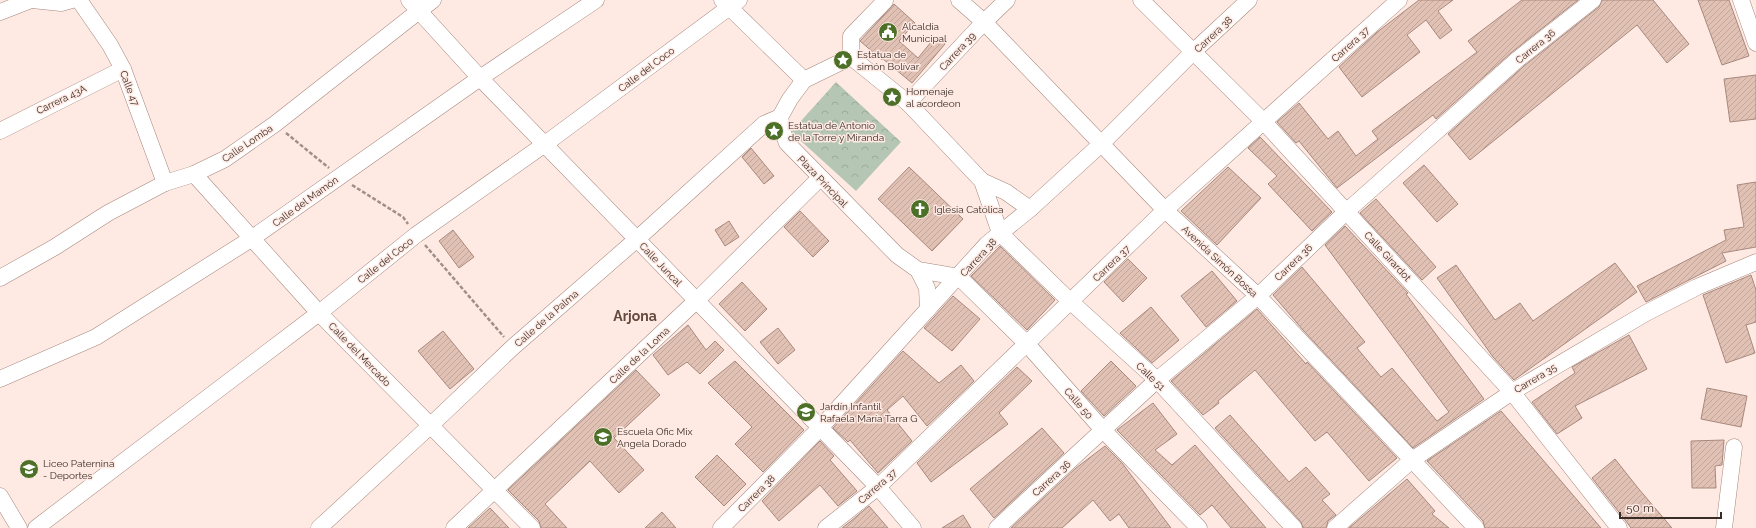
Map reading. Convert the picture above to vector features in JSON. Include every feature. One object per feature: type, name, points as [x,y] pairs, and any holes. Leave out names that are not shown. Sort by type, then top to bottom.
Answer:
[{"type":"street","points":[[0,12],[31,0],[61,3],[72,0]]},
{"type":"street","name":"Calle 47","points":[[79,0],[110,45],[123,69],[164,183]]},
{"type":"street","name":"Calle Lomba","points":[[0,278],[55,248],[108,213],[164,183],[194,174],[225,159],[275,124],[414,6],[433,0]]},
{"type":"street","name":"Calle del Mamón","points":[[0,379],[96,337],[251,239],[480,78],[596,0]]},
{"type":"street","name":"Avenida Simón Bossa","points":[[959,0],[984,22],[1100,145],[1165,210],[1258,296],[1476,528]]},
{"type":"street","name":"Carrera 39","points":[[908,103],[984,22],[1007,0]]},
{"type":"street","name":"Calle Girardot","points":[[1140,0],[1263,121],[1512,392],[1619,528]]},
{"type":"street","name":"Carrera 38","points":[[721,528],[821,427],[988,244],[1030,209],[1100,145],[1193,52],[1249,0]]},
{"type":"street","name":"Carrera 37","points":[[826,528],[878,487],[1165,210],[1399,0]]},
{"type":"street","name":"Carrera 36","points":[[996,528],[1157,380],[1258,296],[1347,211],[1518,59],[1593,0]]},
{"type":"street","points":[[1741,0],[1756,43]]},
{"type":"street","points":[[851,57],[851,36],[886,1]]},
{"type":"street","points":[[730,3],[804,80]]},
{"type":"street","name":"Calle del Coco","points":[[36,528],[319,312],[416,235],[544,144],[730,3]]},
{"type":"street","name":"Calle Juncal","points":[[414,6],[480,78],[696,301],[821,427],[878,487],[913,528]]},
{"type":"street","points":[[780,117],[790,99],[804,80],[851,57]]},
{"type":"street","points":[[851,57],[908,103],[982,181],[1006,192],[1030,209]]},
{"type":"street","name":"Carrera 43A","points":[[0,131],[123,69]]},
{"type":"street","name":"Plaza Principal","points":[[780,117],[783,134],[787,143],[897,255],[918,270],[958,277]]},
{"type":"street","name":"Calle de la Palma","points":[[318,528],[430,426],[513,347],[637,240],[764,124],[780,117]]},
{"type":"street","name":"Calle del Mercado","points":[[194,174],[251,239],[319,312],[532,528]]},
{"type":"street","name":"Calle de la Loma","points":[[454,528],[696,301],[820,178]]},
{"type":"street","points":[[982,181],[1000,233]]},
{"type":"street","name":"Calle 51","points":[[1000,233],[1071,302],[1157,380],[1294,528]]},
{"type":"street","name":"Carrera 35","points":[[1335,528],[1412,460],[1512,392],[1646,312],[1697,287],[1756,262]]},
{"type":"street","points":[[918,270],[927,288],[928,310]]},
{"type":"street","name":"Calle 50","points":[[958,277],[1027,344],[1103,430],[1199,528]]},
{"type":"street","points":[[1724,528],[1734,447]]},
{"type":"street","points":[[0,496],[19,528]]},
{"type":"green space","points":[[836,82],[901,142],[856,191],[791,132]]},
{"type":"building","points":[[1419,0],[1453,0],[1438,11],[1452,30],[1440,39],[1426,20],[1407,35],[1420,52],[1362,97],[1339,67],[1376,33]]},
{"type":"building","points":[[1522,0],[1578,0],[1512,52],[1436,119],[1433,115],[1337,188],[1299,141],[1296,143],[1277,122],[1299,103],[1328,139],[1338,131],[1356,156],[1378,139],[1372,131],[1477,52],[1468,41]]},
{"type":"building","points":[[1602,0],[1653,0],[1689,44],[1667,63],[1637,25],[1470,160],[1448,134],[1524,66],[1599,7]]},
{"type":"building","points":[[1698,0],[1729,0],[1749,56],[1722,65]]},
{"type":"building","points":[[894,4],[915,23],[899,41],[918,58],[936,36],[945,44],[912,83],[860,41]]},
{"type":"building","points":[[1756,75],[1756,119],[1730,122],[1724,79]]},
{"type":"building","points":[[1260,137],[1332,212],[1312,231],[1268,184],[1277,176],[1248,148]]},
{"type":"building","points":[[751,148],[774,176],[764,184],[742,157]]},
{"type":"building","points":[[1424,165],[1458,204],[1437,222],[1403,183]]},
{"type":"building","name":"Iglesia Católica","points":[[909,167],[963,219],[932,251],[878,199]]},
{"type":"building","points":[[1228,167],[1261,198],[1217,245],[1181,211]]},
{"type":"building","points":[[1756,182],[1756,247],[1722,253],[1726,261],[1646,302],[1637,286],[1726,240],[1724,230],[1744,227],[1737,185]]},
{"type":"building","points":[[1376,199],[1436,267],[1422,280],[1360,213]]},
{"type":"building","points":[[800,211],[829,241],[813,257],[784,227]]},
{"type":"building","points":[[729,221],[739,237],[725,246],[715,230]]},
{"type":"building","points":[[1345,226],[1408,293],[1406,294],[1484,399],[1413,448],[1303,330],[1273,295],[1302,267],[1365,342],[1357,348],[1381,377],[1392,368],[1437,421],[1449,412],[1325,245]]},
{"type":"building","points":[[453,230],[474,257],[459,268],[439,241]]},
{"type":"building","points":[[1000,246],[1055,300],[1027,330],[971,276]]},
{"type":"building","points":[[1128,259],[1147,278],[1123,302],[1104,282]]},
{"type":"building","points":[[1615,263],[1637,292],[1514,380],[1493,357],[1437,278],[1456,265],[1495,320],[1520,303],[1533,321]]},
{"type":"building","points":[[1212,271],[1237,301],[1206,327],[1181,296]]},
{"type":"building","points":[[1751,275],[1756,290],[1756,322],[1746,325],[1755,353],[1726,363],[1703,295]]},
{"type":"building","points":[[742,282],[767,309],[745,331],[719,304]]},
{"type":"building","points":[[953,296],[980,319],[952,351],[924,328]]},
{"type":"building","points":[[1151,307],[1179,340],[1152,363],[1120,333]]},
{"type":"building","points":[[1257,309],[1306,364],[1307,362],[1397,458],[1369,481],[1327,432],[1315,441],[1255,370],[1218,401],[1219,403],[1203,415],[1171,381]]},
{"type":"building","points":[[688,325],[706,350],[715,341],[724,350],[700,374],[687,362],[668,375],[653,355]]},
{"type":"building","points":[[778,328],[795,350],[778,364],[760,342]]},
{"type":"building","points":[[443,331],[474,369],[450,389],[418,351]]},
{"type":"building","points":[[1629,335],[1647,369],[1575,406],[1582,418],[1557,434],[1532,402],[1575,373],[1572,367]]},
{"type":"building","points":[[903,351],[939,383],[961,365],[974,381],[927,426],[903,396],[887,410],[912,441],[878,473],[850,440],[848,442],[833,428]]},
{"type":"building","points":[[735,361],[804,430],[763,472],[735,444],[752,427],[708,383]]},
{"type":"building","points":[[1111,361],[1136,386],[1104,416],[1081,391]]},
{"type":"building","points":[[1017,367],[1032,381],[999,413],[1008,424],[931,482],[917,463]]},
{"type":"building","points":[[636,370],[660,395],[614,438],[644,470],[619,493],[590,461],[545,504],[567,528],[541,528],[539,521],[508,490]]},
{"type":"building","points":[[1707,388],[1747,396],[1741,427],[1701,419]]},
{"type":"building","points":[[1153,403],[1177,434],[1155,450],[1172,465],[1195,445],[1266,528],[1231,528],[1212,505],[1200,515],[1117,430]]},
{"type":"building","points":[[1501,411],[1601,528],[1485,528],[1483,521],[1427,461]]},
{"type":"building","points":[[1230,415],[1289,482],[1306,467],[1330,494],[1322,500],[1336,515],[1328,521],[1326,528],[1303,528],[1301,522],[1215,428]]},
{"type":"building","points":[[1042,428],[1064,453],[994,518],[970,489]]},
{"type":"building","points":[[1724,440],[1722,465],[1715,466],[1716,488],[1692,488],[1691,441]]},
{"type":"building","points":[[820,441],[834,456],[830,460],[857,491],[838,506],[820,485],[779,521],[762,501]]},
{"type":"building","points":[[1105,446],[1122,463],[1171,528],[1129,528],[1119,514],[1110,521],[1093,500],[1062,528],[1011,528],[1076,468]]},
{"type":"building","points":[[717,455],[746,484],[724,506],[695,477]]},
{"type":"building","points":[[1615,459],[1672,528],[1631,528],[1592,478]]},
{"type":"building","points":[[1407,479],[1435,511],[1432,514],[1449,528],[1349,528]]},
{"type":"building","points":[[869,506],[888,528],[842,528],[851,521]]},
{"type":"building","points":[[490,508],[509,528],[468,528]]},
{"type":"building","points":[[662,512],[676,528],[645,528]]},
{"type":"building","points":[[963,515],[971,528],[942,528]]},
{"type":"place","name":"Alcaldía Municipal","points":[[888,32]]},
{"type":"place","name":"Estatua de simón Bolívar","points":[[843,60]]},
{"type":"place","name":"Homenaje al acordeon","points":[[892,97]]},
{"type":"place","name":"Estatua de Antonio de la Torre y Miranda","points":[[774,131]]},
{"type":"place","name":"Iglesia Católica","points":[[920,209]]},
{"type":"place","name":"Jardín Infantil Rafaela María Tarra G","points":[[806,412]]},
{"type":"place","name":"Escuela Ofic Mix Angela Dorado","points":[[603,437]]},
{"type":"place","name":"Liceo Paternina - Deportes","points":[[29,469]]},
{"type":"district","name":"Arjona","points":[[635,316]]}]
